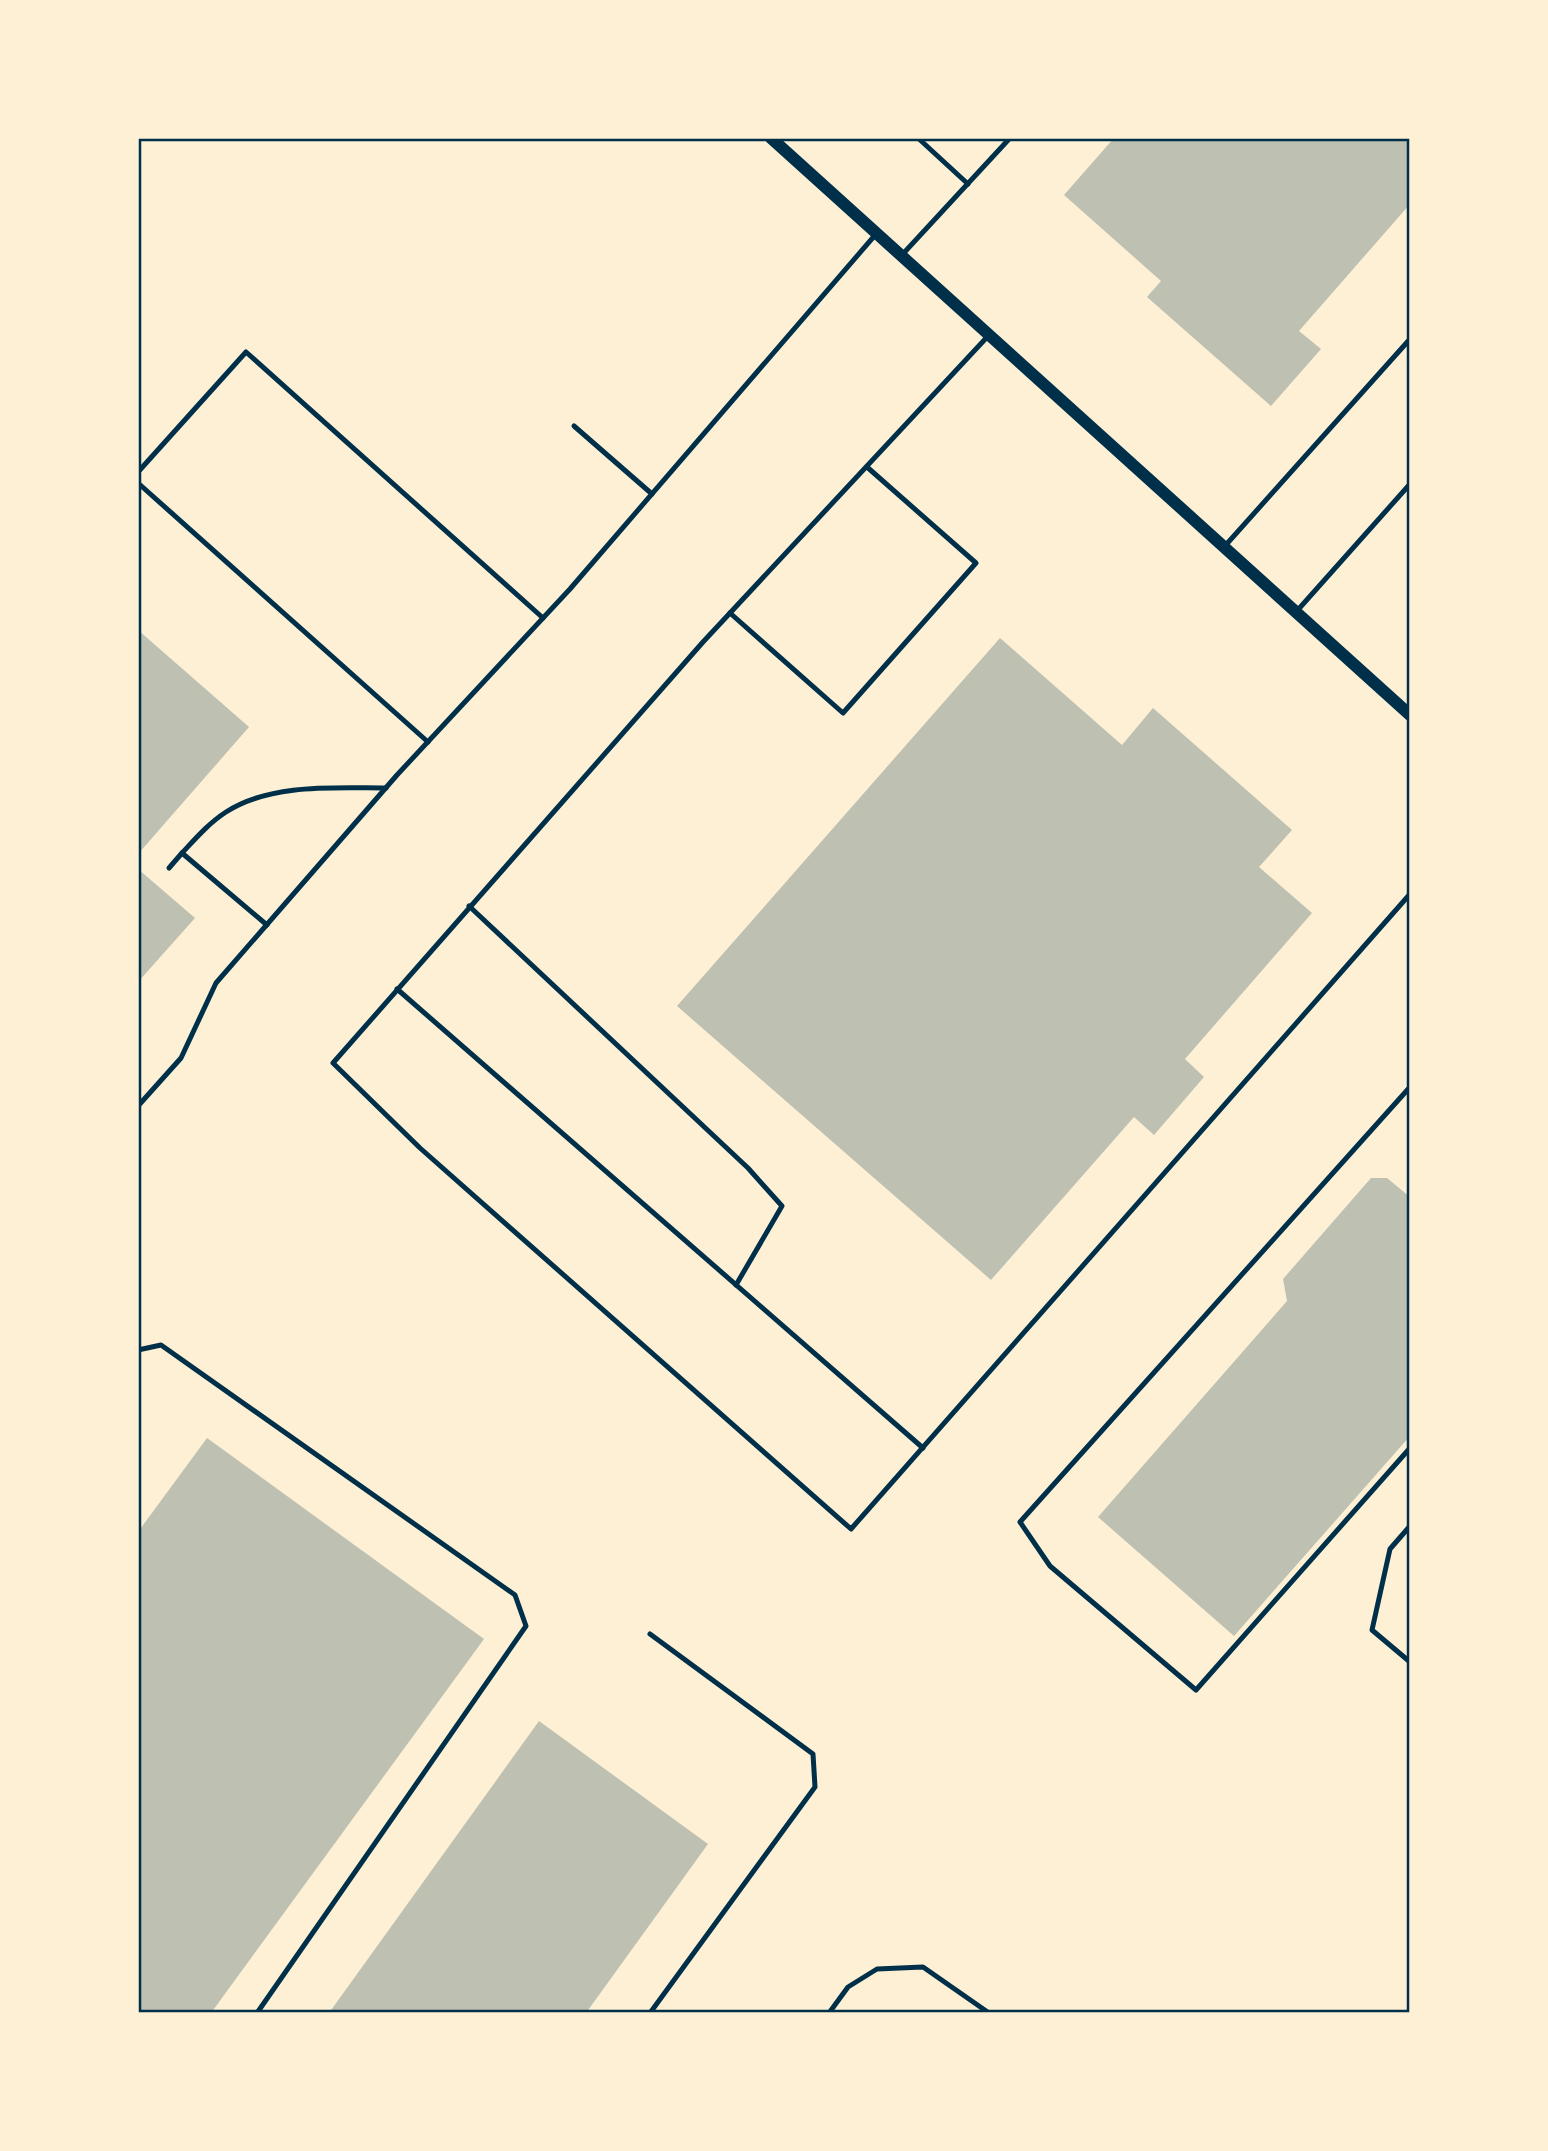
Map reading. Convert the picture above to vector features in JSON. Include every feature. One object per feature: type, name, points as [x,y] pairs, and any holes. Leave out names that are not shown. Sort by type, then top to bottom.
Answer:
[{"type":"street","points":[[771,138],[1410,715]]},
{"type":"lane","points":[[918,138],[968,184]]},
{"type":"lane","points":[[901,256],[1010,138]]},
{"type":"lane","points":[[138,1106],[181,1058],[216,983],[386,788],[543,618],[876,234]]},
{"type":"lane","points":[[989,335],[730,613],[468,906],[333,1063],[420,1148],[850,1529],[1410,894]]},
{"type":"lane","points":[[1224,547],[1410,340]]},
{"type":"lane","points":[[138,472],[246,352],[543,618]]},
{"type":"lane","points":[[574,426],[652,494]]},
{"type":"lane","points":[[730,613],[843,713],[976,563],[867,467]]},
{"type":"lane","points":[[138,483],[428,742]]},
{"type":"lane","points":[[1296,612],[1410,484]]},
{"type":"lane","points":[[169,868],[208,825],[228,810],[253,800],[301,789],[386,788]]},
{"type":"lane","points":[[182,853],[267,925]]},
{"type":"lane","points":[[468,906],[748,1168],[782,1206],[736,1285]]},
{"type":"lane","points":[[397,989],[923,1448]]},
{"type":"lane","points":[[1409,1090],[1020,1522],[1050,1566],[1196,1689],[1410,1448]]},
{"type":"lane","points":[[138,1350],[161,1345],[515,1595],[526,1626],[257,2013]]},
{"type":"lane","points":[[1410,1526],[1390,1549],[1372,1630],[1410,1662]]},
{"type":"lane","points":[[650,1634],[813,1754],[815,1787],[650,2013]]},
{"type":"lane","points":[[829,2013],[848,1987],[877,1969],[923,1967],[989,2013]]},
{"type":"building","points":[[1114,138],[1410,138],[1410,204],[1299,331],[1321,349],[1271,406],[1147,297],[1161,281],[1064,195]]},
{"type":"building","points":[[138,630],[249,727],[138,854]]},
{"type":"building","points":[[1000,638],[1122,745],[1153,708],[1292,830],[1259,867],[1312,913],[1185,1059],[1204,1077],[1154,1135],[1134,1117],[991,1280],[677,1006]]},
{"type":"building","points":[[138,869],[195,918],[138,982]]},
{"type":"building","points":[[1371,1178],[1387,1178],[1410,1197],[1410,1436],[1234,1636],[1098,1517],[1287,1301],[1283,1279]]},
{"type":"building","points":[[207,1438],[484,1639],[211,2013],[138,2013],[138,1532]]},
{"type":"building","points":[[539,1721],[708,1844],[586,2013],[329,2013]]}]
